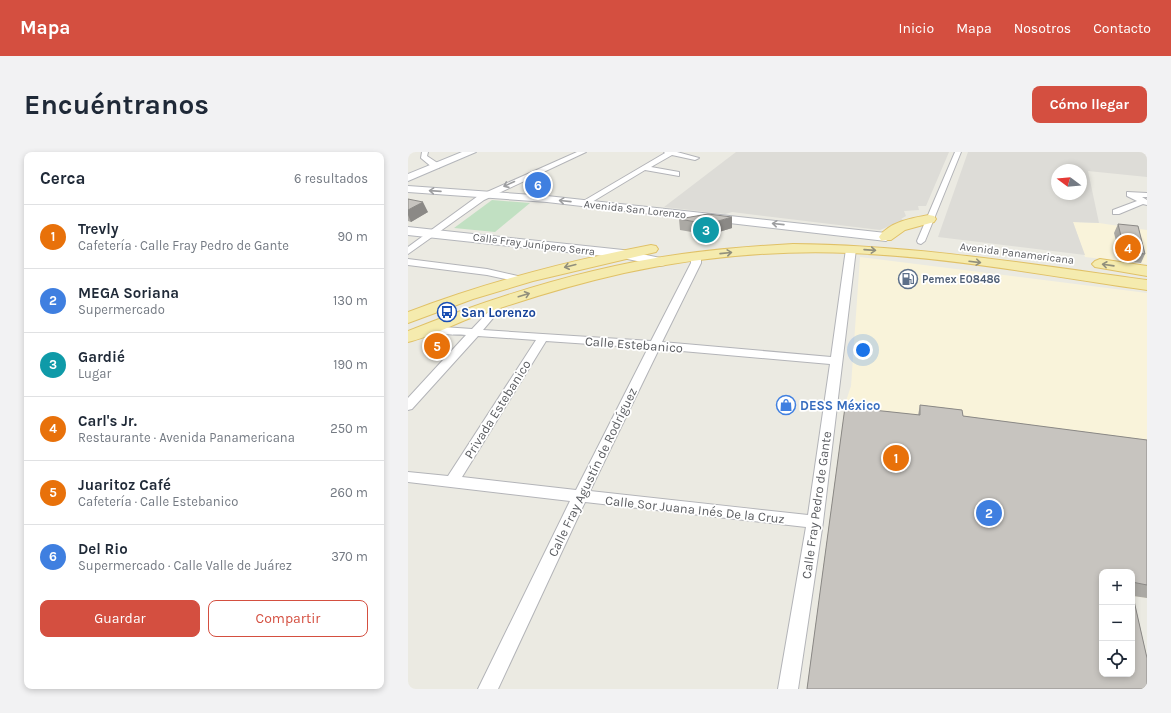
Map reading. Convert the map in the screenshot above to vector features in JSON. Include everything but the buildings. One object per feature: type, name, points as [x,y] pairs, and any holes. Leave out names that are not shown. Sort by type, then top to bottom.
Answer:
[{"type":"main road","points":[[408,178],[456,152]]},
{"type":"main road","points":[[408,172],[471,152]]},
{"type":"main road","name":"Avenida San Lorenzo","points":[[408,189],[487,194],[584,203],[886,237]]},
{"type":"main road","points":[[886,237],[910,224],[929,220]]},
{"type":"main road","name":"Calle Fray Junípero Serra","points":[[408,231],[432,232],[623,254],[660,262]]},
{"type":"main road","name":"Avenida Panamericana","points":[[720,239],[810,235],[886,237],[921,241],[952,252],[1147,286]]},
{"type":"main road","points":[[408,318],[472,294],[519,279],[623,254],[687,243]]},
{"type":"main road","name":"Avenida Panamericana","points":[[408,337],[492,305],[588,278],[660,262],[696,256],[756,250],[851,249],[909,254],[952,252],[1147,271]]},
{"type":"street","points":[[425,152],[423,157],[433,164]]},
{"type":"street","points":[[408,251],[432,232],[487,194],[583,152]]},
{"type":"street","points":[[584,203],[670,152],[695,158]]},
{"type":"street","points":[[921,241],[958,152]]},
{"type":"street","points":[[644,168],[676,174]]},
{"type":"street","points":[[1116,212],[1146,200]]},
{"type":"street","name":"Calle Fray Pedro de Gante","points":[[788,689],[815,522],[851,249]]},
{"type":"street","name":"Calle Fray Agustín de Rodríguez","points":[[488,689],[580,496],[696,262],[696,256]]},
{"type":"street","points":[[408,262],[487,272],[519,279]]},
{"type":"street","points":[[408,406],[494,311],[492,305]]},
{"type":"street","name":"Calle Estebanico","points":[[434,326],[440,330],[655,345],[836,361]]},
{"type":"street","name":"Privada Estebanico","points":[[452,482],[543,337]]},
{"type":"street","name":"Calle Sor Juana Inés De la Cruz","points":[[408,477],[815,522]]},
{"type":"shaded area","points":[[736,152],[949,152],[926,206],[918,206],[919,210],[904,211],[906,216],[901,219],[904,220],[880,230],[732,212],[725,214],[664,207]]},
{"type":"shaded area","points":[[968,152],[1147,152],[1147,177],[1088,171],[1099,223],[1073,222],[1085,255],[938,237]]},
{"type":"shaded area","points":[[1073,222],[1099,223],[1147,230],[1147,264],[1085,257]]},
{"type":"shaded area","points":[[860,257],[1147,293],[1147,598],[1135,596],[1135,569],[1099,569],[1099,677],[1134,677],[1140,689],[807,689],[845,404],[851,386]]},
{"type":"green space","points":[[492,200],[530,203],[495,232],[454,228]]},
{"type":"place","name":"Del Rio","points":[[538,185]]},
{"type":"place","name":"Gardié","points":[[706,230]]},
{"type":"place","name":"Carl's Jr.","points":[[1128,248]]},
{"type":"place","name":"Pemex E08486","points":[[908,279]]},
{"type":"place","name":"San Lorenzo","points":[[447,312]]},
{"type":"place","name":"Juaritoz Café","points":[[437,346]]},
{"type":"place","name":"DESS México","points":[[786,405]]},
{"type":"place","name":"Trevly","points":[[896,458]]},
{"type":"place","name":"MEGA Soriana","points":[[989,513]]}]
